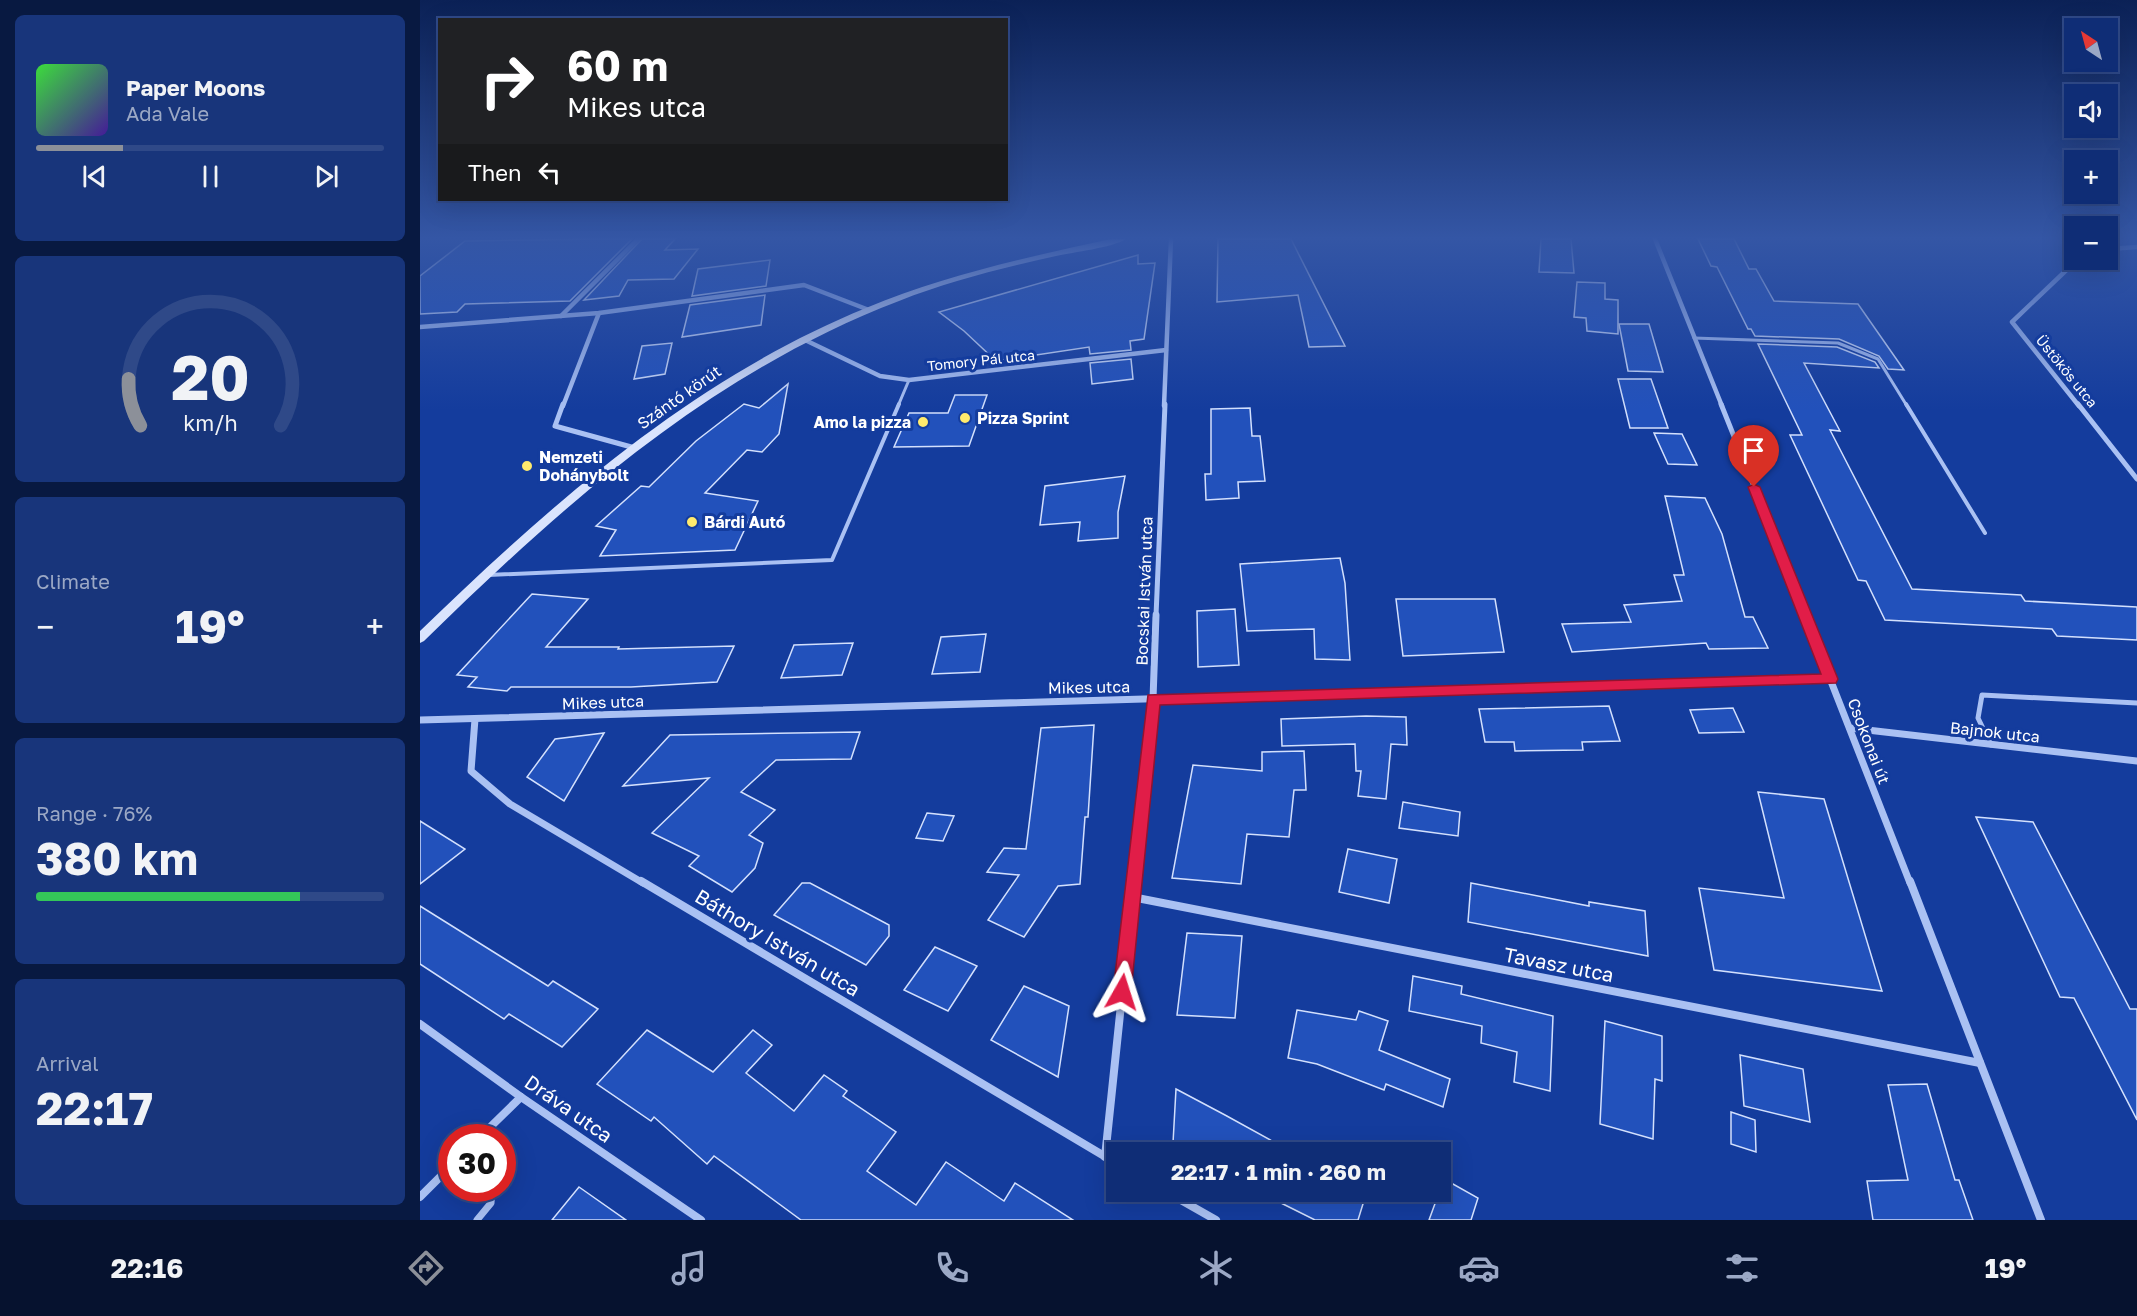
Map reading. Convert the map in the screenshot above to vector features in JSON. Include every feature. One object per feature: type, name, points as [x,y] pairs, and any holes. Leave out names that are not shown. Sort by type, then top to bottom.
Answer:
[{"type":"street","points":[[560,316],[580,296]]},
{"type":"street","points":[[420,327],[599,314],[727,296]]},
{"type":"street","points":[[832,296],[869,310]]},
{"type":"street","name":"Szántó körút","points":[[420,638],[531,532],[668,423],[736,378],[805,340],[869,310],[911,296]]},
{"type":"street","name":"Bocskai István utca","points":[[1105,1157],[1153,699],[1168,296]]},
{"type":"street","name":"Csokonai út","points":[[1677,296],[1831,679],[2041,1220]]},
{"type":"street","name":"Üstökös utca","points":[[2039,296],[2012,322],[2137,479]]},
{"type":"street","points":[[599,314],[555,426],[635,448]]},
{"type":"street","name":"Tomory Pál utca","points":[[805,340],[880,376],[909,380],[1166,350]]},
{"type":"street","name":"Mikes utca","points":[[420,720],[1831,679]]},
{"type":"street","name":"Báthory István utca","points":[[475,719],[471,771],[510,804],[1105,1157]]},
{"type":"street","name":"Bajnok utca","points":[[1850,728],[2137,761]]},
{"type":"street","name":"Tavasz utca","points":[[1132,897],[1980,1063]]},
{"type":"street","name":"Dráva utca","points":[[420,1024],[520,1097],[701,1220]]},
{"type":"street","points":[[493,1124],[520,1097]]},
{"type":"street","points":[[420,1197],[438,1179]]},
{"type":"street","points":[[1184,1202],[1216,1220]]},
{"type":"lane","points":[[1694,338],[1838,343],[1878,359],[1985,533]]},
{"type":"lane","points":[[485,576],[832,560],[909,380]]},
{"type":"lane","points":[[1991,745],[1978,718],[1982,695],[2137,702]]},
{"type":"lane","points":[[477,1220],[491,1202]]},
{"type":"building","points":[[420,296],[575,296],[570,301],[465,304],[457,312],[420,314]]},
{"type":"building","points":[[588,296],[619,296],[619,296],[584,300]]},
{"type":"building","points":[[765,296],[761,325],[682,337],[690,305]]},
{"type":"building","points":[[995,296],[1150,296],[1144,339],[1130,341],[1131,350],[1090,354],[1089,347],[996,361],[964,331],[939,312]]},
{"type":"building","points":[[1217,296],[1287,296],[1217,302]]},
{"type":"building","points":[[1298,296],[1320,296],[1345,346],[1309,347]]},
{"type":"building","points":[[1576,296],[1605,296],[1605,299],[1618,300],[1618,334],[1587,331],[1586,318],[1574,317]]},
{"type":"building","points":[[1731,296],[1771,296],[1774,301],[1858,304],[1904,370],[1888,369],[1879,356],[1839,339],[1755,336],[1751,329],[1748,329]]},
{"type":"building","points":[[1619,324],[1649,324],[1663,372],[1628,371]]},
{"type":"building","points":[[672,343],[665,374],[634,379],[642,346]]},
{"type":"building","points":[[1758,344],[1837,347],[1875,362],[1879,368],[1804,363],[1840,431],[1830,430],[1912,589],[2021,595],[2025,601],[2137,607],[2137,640],[2057,636],[2052,629],[1885,620],[1866,581],[1858,580],[1790,435],[1802,435]]},
{"type":"building","points":[[1131,359],[1133,379],[1092,384],[1090,363]]},
{"type":"building","points":[[1618,379],[1651,379],[1668,428],[1630,428]]},
{"type":"building","points":[[788,384],[779,434],[762,452],[747,450],[705,493],[758,501],[735,550],[600,556],[616,530],[596,526],[641,486],[649,487],[696,441],[744,404],[759,408]]},
{"type":"building","points":[[955,395],[987,395],[969,446],[894,447],[909,413],[948,413]]},
{"type":"building","points":[[1250,408],[1252,436],[1260,436],[1265,481],[1238,482],[1239,498],[1206,500],[1205,474],[1211,474],[1211,409]]},
{"type":"building","points":[[1654,433],[1682,434],[1697,465],[1668,464]]},
{"type":"building","points":[[1125,476],[1118,512],[1118,538],[1078,541],[1080,522],[1040,525],[1045,486]]},
{"type":"building","points":[[1665,496],[1705,498],[1722,534],[1745,617],[1753,617],[1768,648],[1709,649],[1706,643],[1572,652],[1562,624],[1631,622],[1624,605],[1682,601],[1674,575],[1684,575]]},
{"type":"building","points":[[1340,558],[1345,583],[1350,660],[1315,659],[1314,629],[1247,631],[1240,564]]},
{"type":"building","points":[[532,594],[588,599],[546,647],[619,647],[618,649],[734,646],[717,682],[631,687],[511,687],[507,691],[468,687],[477,677],[457,675]]},
{"type":"building","points":[[1396,599],[1495,599],[1504,652],[1403,656]]},
{"type":"building","points":[[1235,609],[1239,665],[1198,667],[1197,611]]},
{"type":"building","points":[[986,634],[980,672],[932,674],[941,637]]},
{"type":"building","points":[[853,643],[842,675],[781,678],[794,645]]},
{"type":"building","points":[[1609,706],[1620,741],[1582,742],[1583,750],[1515,751],[1514,742],[1485,742],[1479,709]]},
{"type":"building","points":[[1733,708],[1744,732],[1699,733],[1690,710]]},
{"type":"building","points":[[1406,717],[1407,745],[1391,744],[1386,799],[1358,796],[1361,771],[1356,771],[1355,744],[1282,746],[1281,719]]},
{"type":"building","points":[[1094,725],[1088,817],[1085,817],[1080,884],[1058,886],[1024,937],[988,920],[1019,875],[987,872],[1004,848],[1026,849],[1041,728]]},
{"type":"building","points":[[860,732],[851,759],[776,760],[741,792],[775,810],[749,835],[763,843],[755,868],[732,892],[689,866],[699,856],[652,833],[709,778],[623,786],[670,735]]},
{"type":"building","points":[[604,733],[564,801],[527,777],[555,739]]},
{"type":"building","points":[[1304,751],[1306,790],[1294,790],[1289,837],[1247,834],[1241,884],[1172,878],[1193,765],[1262,771],[1262,752]]},
{"type":"building","points":[[1758,792],[1824,799],[1882,991],[1714,970],[1699,888],[1784,898]]},
{"type":"building","points":[[1403,802],[1460,812],[1458,836],[1399,828]]},
{"type":"building","points":[[927,813],[954,816],[943,841],[916,838]]},
{"type":"building","points":[[1976,817],[2033,822],[2130,1009],[2137,1009],[2137,1120],[2074,998],[2060,997]]},
{"type":"building","points":[[420,821],[465,849],[420,884]]},
{"type":"building","points":[[1348,849],[1397,859],[1389,903],[1339,892]]},
{"type":"building","points":[[802,883],[810,883],[889,925],[889,936],[866,965],[774,915]]},
{"type":"building","points":[[1471,883],[1589,906],[1589,902],[1645,911],[1648,956],[1468,922]]},
{"type":"building","points":[[420,906],[548,986],[553,981],[598,1009],[562,1047],[509,1014],[504,1019],[420,964]]},
{"type":"building","points":[[1187,933],[1242,936],[1235,1018],[1177,1015]]},
{"type":"building","points":[[935,947],[977,966],[948,1011],[904,990]]},
{"type":"building","points":[[1413,976],[1462,986],[1461,994],[1553,1016],[1550,1091],[1514,1082],[1517,1052],[1481,1043],[1482,1026],[1409,1011]]},
{"type":"building","points":[[1024,986],[1069,1006],[1058,1077],[991,1040]]},
{"type":"building","points":[[1297,1010],[1356,1020],[1359,1011],[1388,1021],[1379,1050],[1450,1079],[1443,1107],[1386,1084],[1384,1090],[1317,1064],[1288,1058]]},
{"type":"building","points":[[1605,1021],[1662,1036],[1662,1081],[1655,1079],[1653,1139],[1600,1124]]},
{"type":"building","points":[[647,1030],[713,1072],[753,1030],[772,1045],[746,1073],[794,1111],[824,1075],[847,1091],[843,1096],[896,1132],[867,1171],[916,1205],[946,1162],[1004,1201],[1015,1183],[1073,1220],[801,1220],[714,1156],[707,1164],[654,1117],[651,1121],[597,1084]]},
{"type":"building","points":[[1740,1055],[1803,1069],[1810,1122],[1744,1106]]},
{"type":"building","points":[[1927,1084],[1955,1180],[1959,1180],[1973,1220],[1873,1220],[1867,1181],[1908,1180],[1888,1085]]},
{"type":"building","points":[[1176,1089],[1274,1142],[1173,1142]]},
{"type":"building","points":[[1731,1112],[1755,1120],[1756,1152],[1731,1144]]},
{"type":"building","points":[[1451,1183],[1478,1198],[1471,1220],[1429,1220],[1436,1202],[1451,1202]]},
{"type":"building","points":[[579,1187],[626,1220],[552,1220]]},
{"type":"building","points":[[1279,1202],[1364,1202],[1358,1220],[1315,1220]]},
{"type":"place","name":"Pizza Sprint","points":[[965,418]]},
{"type":"place","name":"Amo la pizza","points":[[923,422]]},
{"type":"place","name":"Nemzeti Dohánybolt","points":[[527,466]]},
{"type":"place","name":"Bárdi Autó","points":[[692,522]]},
{"type":"route","points":[[1122,992],[1153,699],[1831,679],[1754,487]]}]
